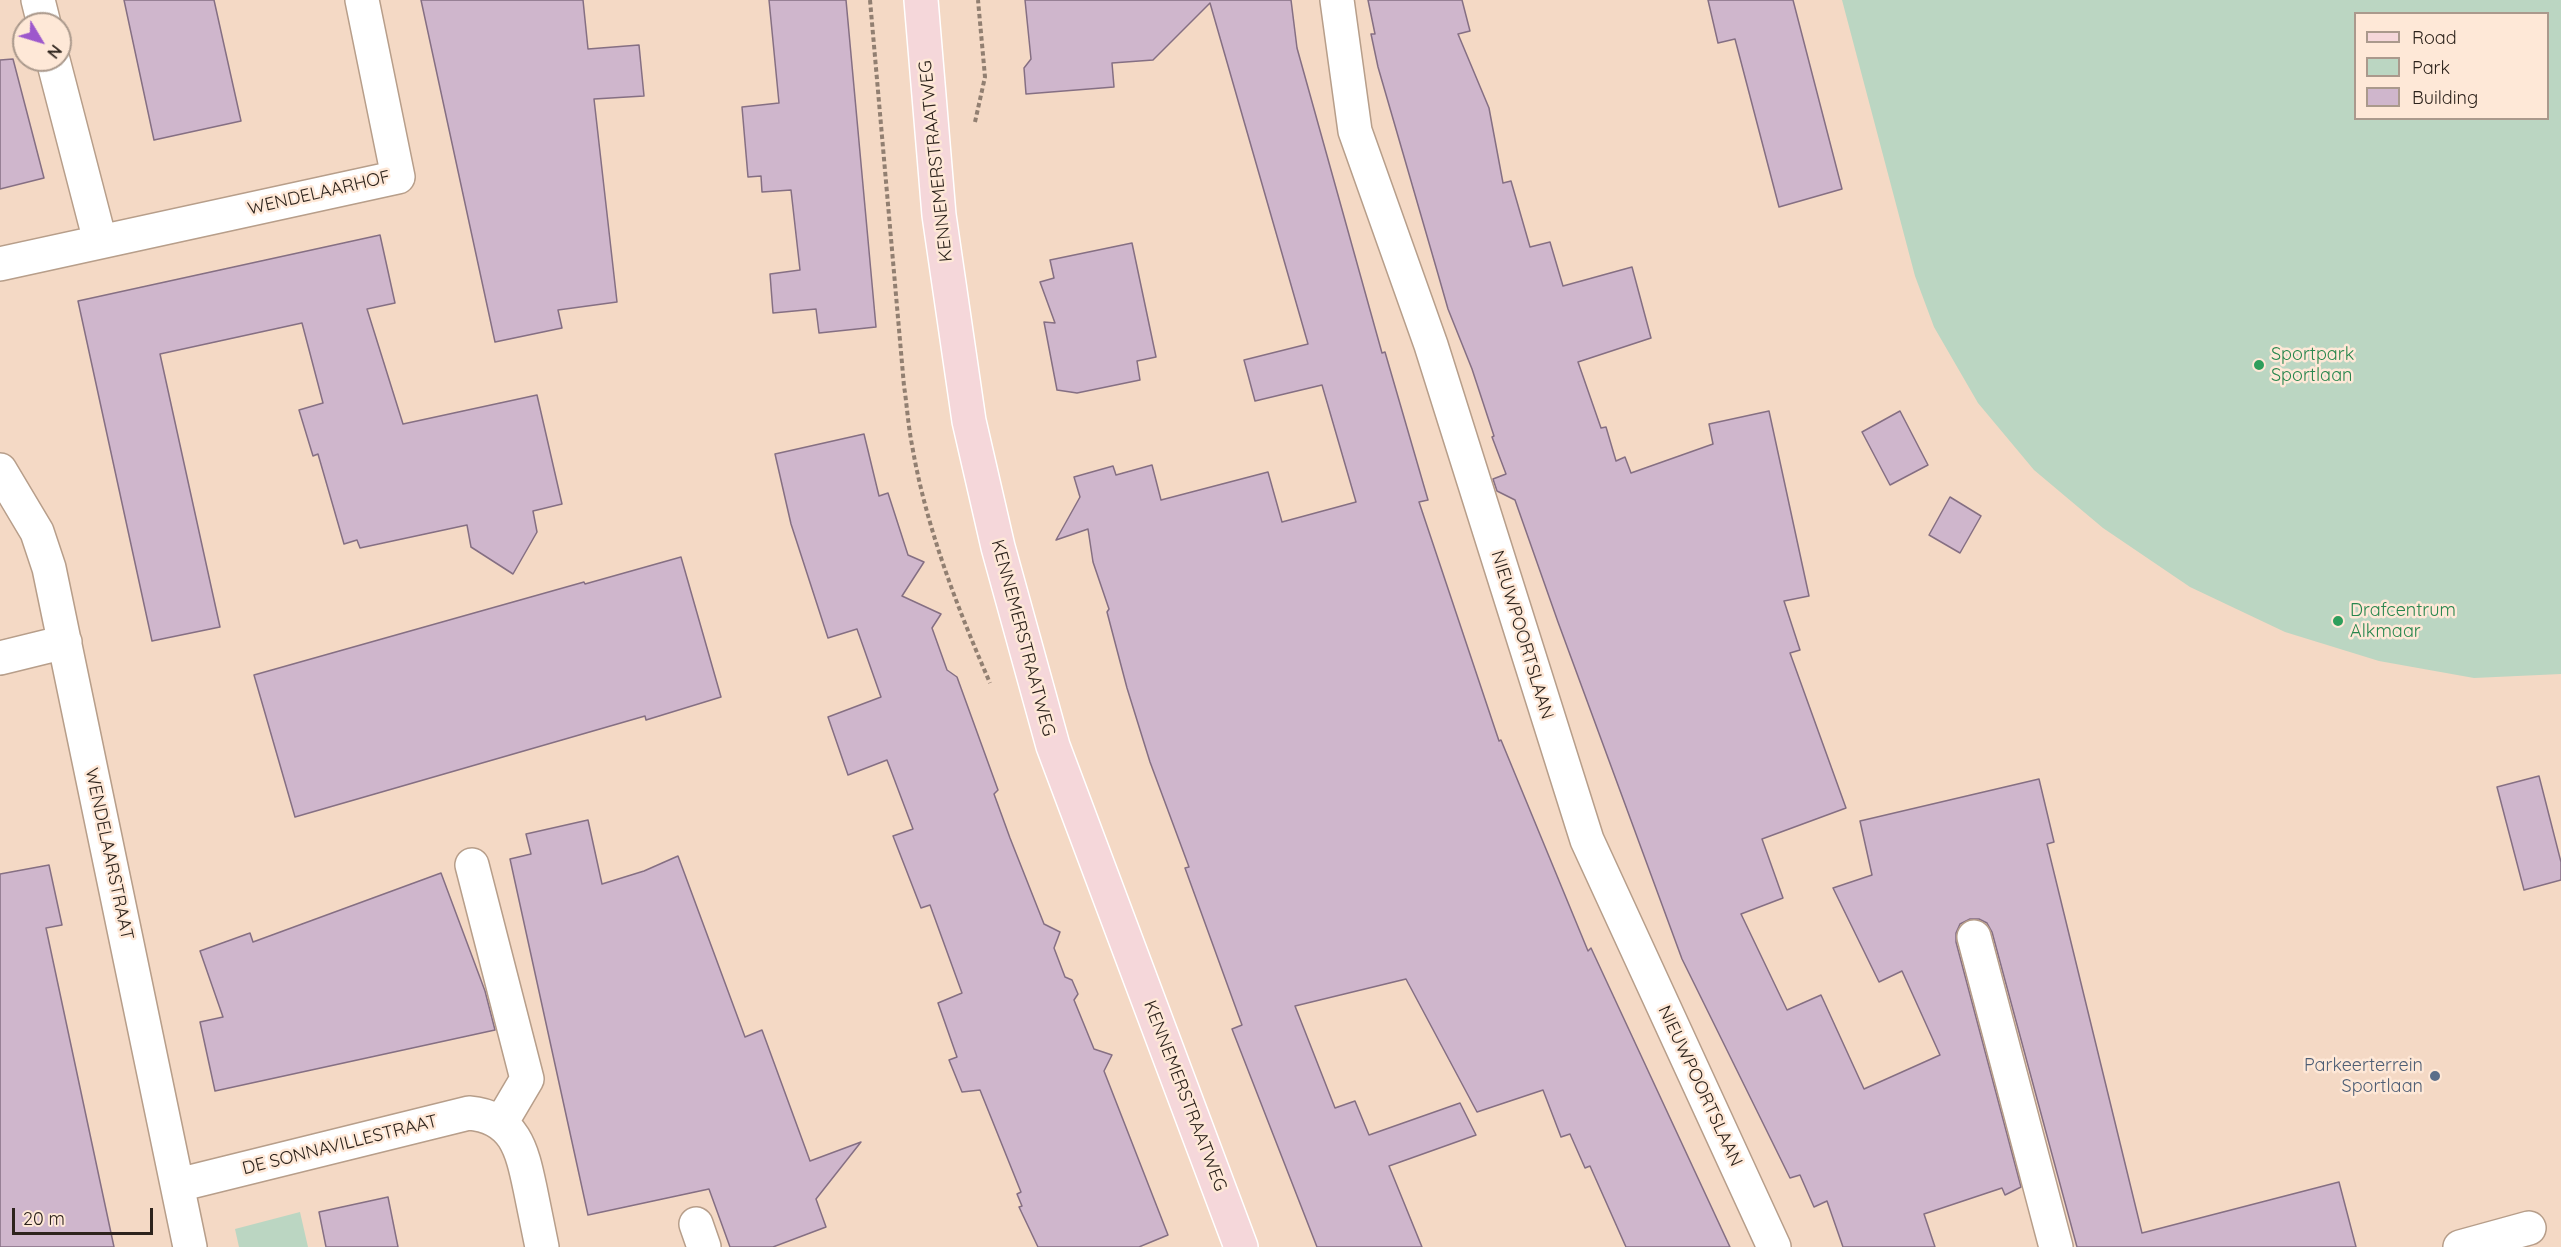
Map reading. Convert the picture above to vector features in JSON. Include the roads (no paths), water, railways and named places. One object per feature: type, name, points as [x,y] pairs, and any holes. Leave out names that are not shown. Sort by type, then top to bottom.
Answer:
[{"type":"main road","name":"KENNEMERSTRAATWEG","points":[[921,0],[939,215],[969,421],[998,546],[1053,747],[1241,1247]]},
{"type":"street","name":"WENDELAARHOF","points":[[0,264],[398,177],[362,0]]},
{"type":"street","name":"NIEUWPOORTSLAAN","points":[[1337,0],[1355,131],[1431,345],[1587,840],[1774,1247]]},
{"type":"street","points":[[56,72],[100,241]]},
{"type":"street","name":"WENDELAARSTRAAT","points":[[0,470],[37,532],[49,568],[190,1247]]},
{"type":"street","points":[[0,658],[65,642]]},
{"type":"street","points":[[472,865],[527,1079],[501,1123],[513,1135],[522,1150],[542,1247]]},
{"type":"street","points":[[1974,937],[2056,1247]]},
{"type":"street","name":"DE SONNAVILLESTRAAT","points":[[178,1185],[469,1113],[482,1114],[501,1123]]},
{"type":"street","points":[[2460,1247],[2529,1228]]},
{"type":"place","name":"Sportpark Sportlaan","points":[[2259,365]]},
{"type":"place","name":"Drafcentrum Alkmaar","points":[[2338,621]]},
{"type":"place","name":"Parkeerterrein Sportlaan","points":[[2435,1076]]}]
